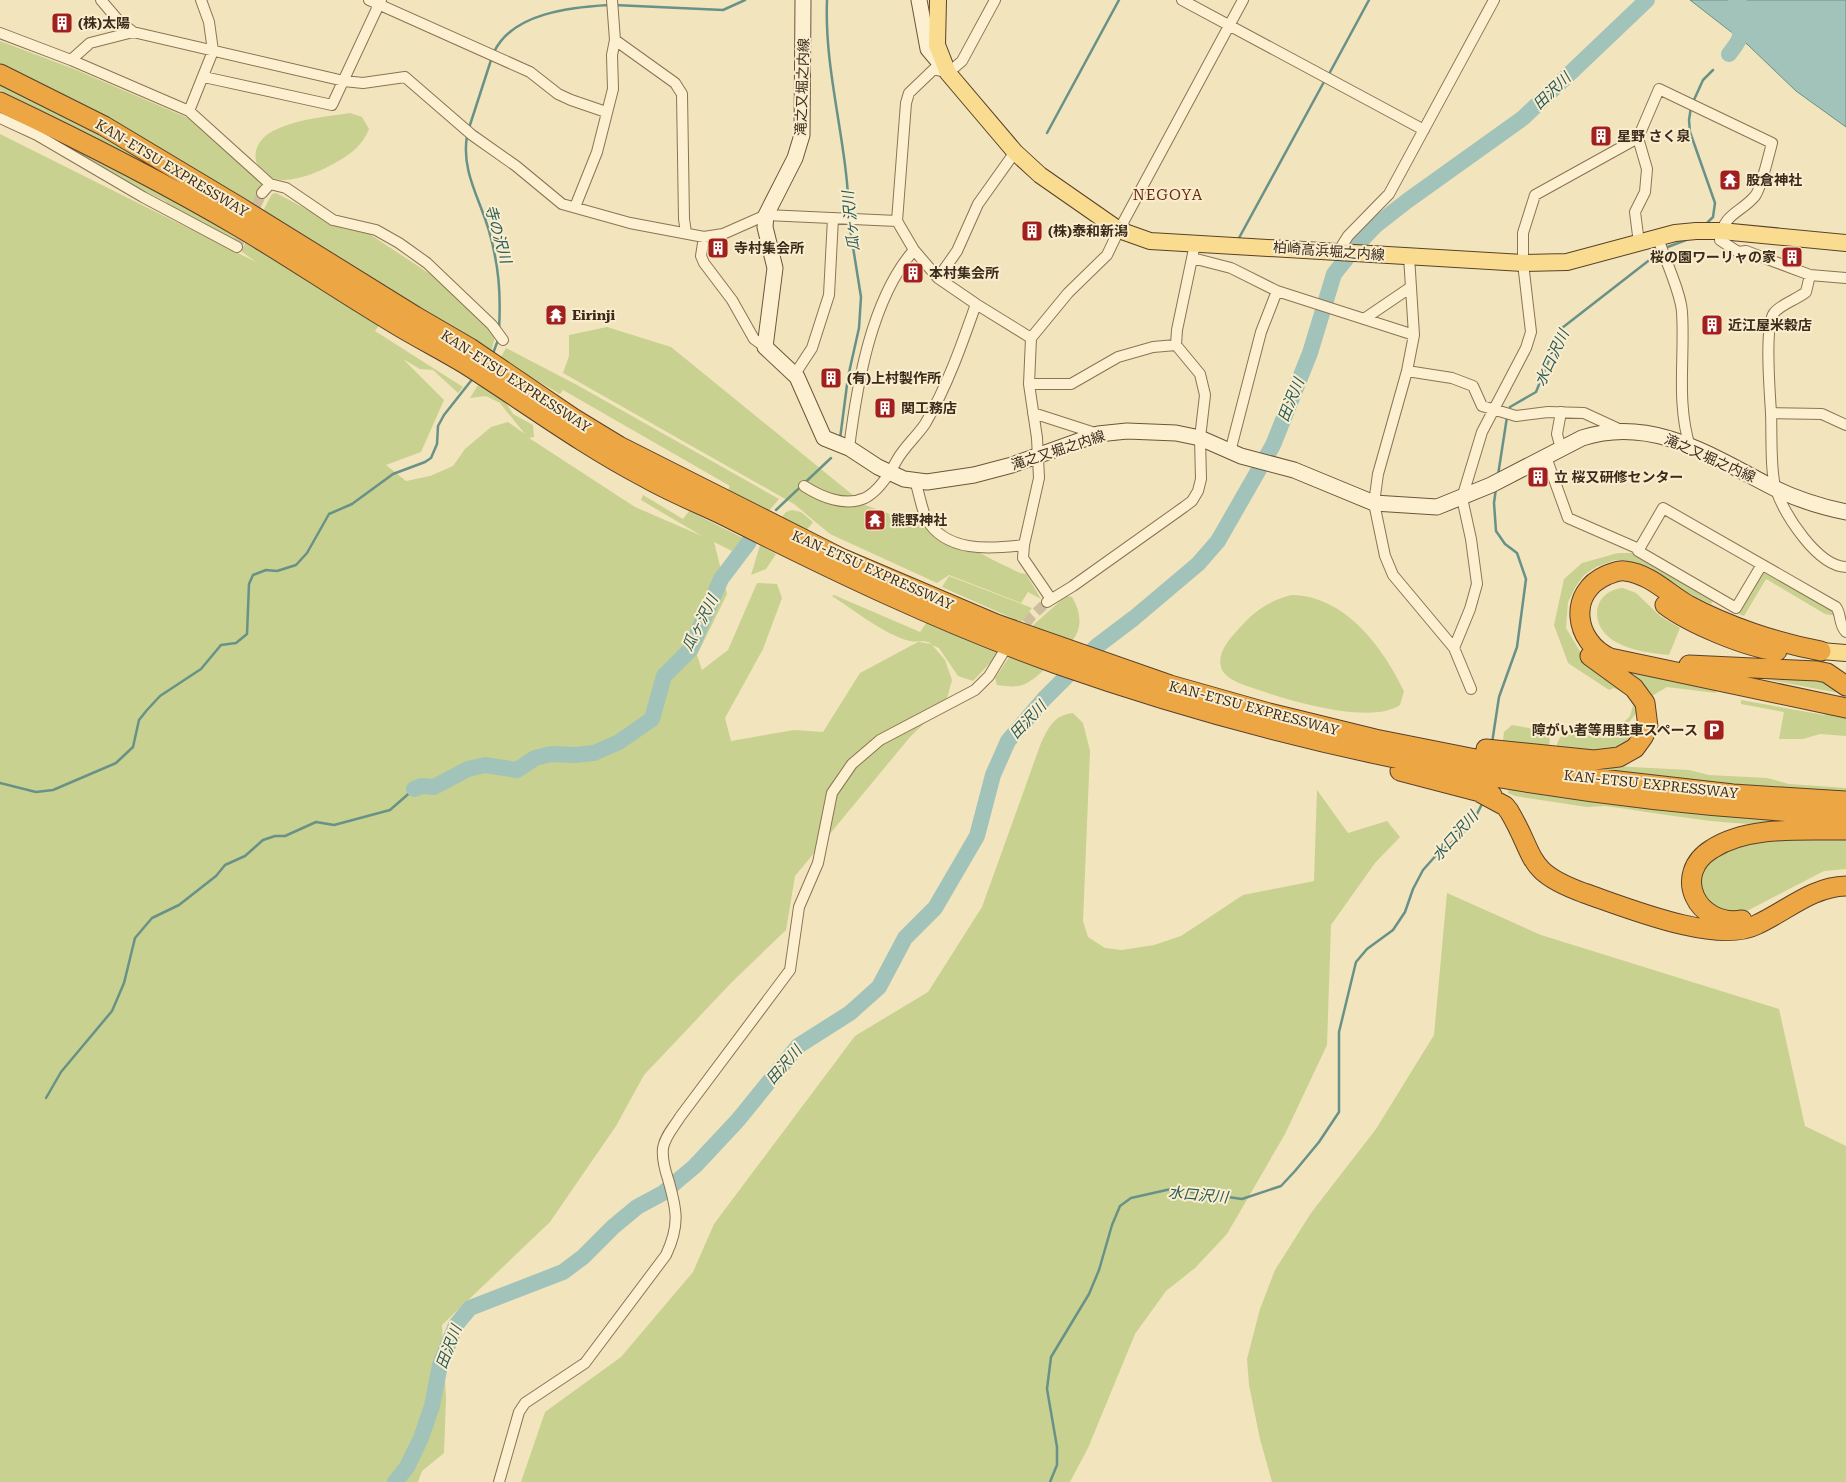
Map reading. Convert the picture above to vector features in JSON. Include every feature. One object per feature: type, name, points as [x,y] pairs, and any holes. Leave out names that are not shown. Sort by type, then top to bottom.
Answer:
[{"type":"highway","name":"KAN-ETSU EXPRESSWAY","points":[[0,74],[104,126],[500,377],[592,448],[669,490],[876,590],[983,636],[1064,658],[1279,731],[1462,765],[1516,767],[1658,786],[1846,801]]},
{"type":"highway","name":"KAN-ETSU EXPRESSWAY","points":[[0,102],[70,135],[235,225],[395,324],[466,355]]},
{"type":"highway","points":[[1622,570],[1596,582],[1589,588],[1582,604],[1582,629],[1589,643],[1602,654],[1621,662],[1846,708]]},
{"type":"highway","points":[[1462,765],[1516,767],[1608,760],[1628,753],[1643,738],[1648,720],[1642,697],[1634,688],[1588,654],[1576,634],[1573,622],[1573,606],[1576,597],[1584,586],[1602,572],[1622,570],[1642,574],[1701,611],[1788,645],[1821,651]]},
{"type":"highway","points":[[1821,651],[1776,651],[1750,645],[1681,616],[1630,583],[1613,582],[1598,591],[1593,597],[1589,611],[1591,628],[1595,636],[1613,650],[1846,699]]},
{"type":"highway","points":[[1663,662],[1733,668],[1805,670],[1827,673],[1846,686]]},
{"type":"highway","name":"KAN-ETSU EXPRESSWAY","points":[[1120,676],[1375,739],[1411,738],[1462,765]]},
{"type":"highway","points":[[1462,765],[1481,793],[1506,802],[1532,860],[1543,873],[1584,893],[1702,930],[1726,932],[1752,927],[1822,889],[1846,886]]},
{"type":"highway","name":"KAN-ETSU EXPRESSWAY","points":[[1516,767],[1668,802],[1846,815]]},
{"type":"highway","points":[[1846,830],[1763,833],[1720,844],[1706,852],[1698,861],[1692,872],[1692,883],[1698,903],[1705,912],[1724,922],[1754,917],[1810,885],[1835,878],[1846,878]]},
{"type":"main road","name":"滝之又堀之内線","points":[[766,215],[795,158],[802,135],[803,0]]},
{"type":"main road","points":[[919,0],[928,49],[948,73]]},
{"type":"main road","name":"柏崎高浜堀之内線","points":[[938,0],[937,45],[948,73],[1015,152],[1040,176],[1118,230],[1130,236],[1194,251],[1341,252],[1523,263],[1567,262],[1696,230],[1846,243]]},
{"type":"main road","points":[[765,347],[775,268],[765,226],[766,215]]},
{"type":"main road","name":"滝之又堀之内線","points":[[765,347],[795,374],[811,405],[824,438],[849,448],[878,467],[904,479],[915,481],[927,482],[974,475],[1037,456],[1098,434],[1127,430],[1176,433],[1200,438],[1236,454],[1287,468],[1374,503],[1437,507],[1462,498],[1597,433],[1621,430],[1668,437],[1737,467],[1776,489],[1824,507],[1846,512]]},
{"type":"main road","points":[[1821,651],[1846,653]]},
{"type":"street","points":[[101,0],[118,20],[133,32],[344,81],[363,83],[405,77],[468,132],[516,166],[551,198],[562,204],[630,223],[704,237],[723,234],[766,215],[898,222]]},
{"type":"street","points":[[188,112],[204,76],[212,51],[209,22],[201,0]]},
{"type":"street","points":[[369,0],[381,2],[530,72],[558,94],[606,112]]},
{"type":"street","points":[[575,207],[597,152],[613,89],[612,55],[615,40],[612,0]]},
{"type":"street","points":[[995,0],[962,61],[948,73],[934,69],[909,93],[906,103],[898,222],[914,250],[938,278],[1031,338]]},
{"type":"street","points":[[1182,0],[1424,130]]},
{"type":"street","points":[[1243,0],[1118,230],[1107,255],[1068,293],[1031,338],[1029,384],[1039,478],[1024,545],[1024,558],[1048,601],[1073,586],[1192,501],[1201,479],[1200,438],[1205,395],[1200,374],[1176,345],[1177,330],[1194,251],[1277,291],[1414,335]]},
{"type":"street","points":[[1341,252],[1348,236],[1388,194],[1494,0]]},
{"type":"street","points":[[204,76],[332,105],[381,2]]},
{"type":"street","points":[[71,60],[90,43],[133,32]]},
{"type":"street","points":[[0,33],[71,60],[188,112],[270,184],[286,188],[333,220],[376,230],[400,243],[427,263],[494,327],[502,338]]},
{"type":"street","points":[[615,40],[674,83],[682,94],[684,219],[686,233]]},
{"type":"street","points":[[1454,648],[1470,609],[1477,584],[1471,539],[1462,498],[1482,432],[1526,348],[1530,332],[1523,263],[1523,233],[1535,195],[1638,138],[1659,88],[1772,143],[1756,195],[1732,213],[1721,231],[1720,240],[1726,246],[1810,275],[1846,278]]},
{"type":"street","points":[[0,118],[37,135],[143,197],[237,246]]},
{"type":"street","points":[[1638,138],[1647,169],[1645,192],[1635,212],[1639,243]]},
{"type":"street","points":[[938,278],[957,251],[978,204],[1015,152]]},
{"type":"street","points":[[262,193],[270,184]]},
{"type":"street","points":[[795,374],[812,348],[829,295],[833,218]]},
{"type":"street","points":[[704,237],[701,256],[704,263],[732,300],[754,339],[765,347]]},
{"type":"street","points":[[1658,238],[1682,310],[1681,393],[1683,418],[1690,447]]},
{"type":"street","points":[[849,448],[858,385],[882,300],[905,260],[914,250]]},
{"type":"street","points":[[1408,256],[1414,335],[1407,370],[1378,474],[1374,503],[1385,556],[1393,575],[1454,648],[1470,690]]},
{"type":"street","points":[[1810,275],[1806,292],[1772,314],[1770,321],[1768,334],[1776,489],[1796,528],[1812,546],[1830,562],[1846,567]]},
{"type":"street","points":[[1364,319],[1411,288]]},
{"type":"street","points":[[1236,454],[1261,332],[1277,291]]},
{"type":"street","points":[[804,486],[820,496],[847,501],[866,498],[892,472],[897,460],[926,422],[963,340],[976,304]]},
{"type":"street","points":[[1029,384],[1071,384],[1118,357],[1153,347],[1176,345]]},
{"type":"street","points":[[1407,370],[1411,373],[1419,372],[1452,378],[1473,386],[1482,406],[1492,410],[1516,416],[1561,412],[1584,413],[1621,430]]},
{"type":"street","points":[[1561,412],[1557,434],[1561,449]]},
{"type":"street","points":[[1032,413],[1098,434]]},
{"type":"street","points":[[1771,413],[1822,414],[1846,425]]},
{"type":"street","points":[[1546,457],[1568,518],[1639,549],[1638,551],[1736,608],[1761,566]]},
{"type":"street","points":[[915,481],[926,518],[948,541],[962,545],[1000,548],[1024,545]]},
{"type":"street","points":[[1639,549],[1663,508],[1761,566],[1836,607],[1840,612],[1842,628],[1846,632]]},
{"type":"street","points":[[499,1482],[519,1412],[526,1403],[585,1364],[666,1255],[673,1239],[677,1219],[666,1171],[663,1150],[665,1142],[680,1117],[790,970],[799,907],[818,863],[832,793],[852,764],[880,740],[975,690],[989,676],[1003,653]]},
{"type":"green space","points":[[0,41],[74,69],[188,118],[264,183],[253,206],[46,88],[0,64]]},
{"type":"green space","points":[[0,83],[127,150],[244,220],[89,134],[0,90]]},
{"type":"green space","points":[[0,109],[162,192],[239,238],[235,244],[178,213],[165,201],[0,118]]},
{"type":"green space","points":[[350,113],[362,117],[369,129],[359,145],[341,160],[311,174],[285,180],[274,179],[259,169],[256,162],[258,145],[264,137],[273,131],[301,121]]},
{"type":"green space","points":[[0,134],[256,262],[241,251],[246,242],[380,324],[375,331],[463,387],[458,393],[433,370],[420,369],[403,359],[444,400],[421,452],[386,465],[406,481],[430,476],[453,466],[465,449],[491,427],[508,422],[525,434],[500,403],[486,396],[470,398],[478,385],[505,401],[513,414],[533,425],[534,437],[529,438],[635,507],[702,536],[641,500],[643,495],[683,519],[689,511],[745,539],[736,553],[714,542],[727,594],[697,655],[702,670],[728,650],[757,583],[777,584],[782,598],[763,649],[725,718],[731,741],[794,730],[823,732],[860,673],[918,642],[932,644],[926,642],[910,641],[890,633],[832,596],[834,595],[920,632],[927,622],[1000,652],[973,681],[958,676],[939,648],[932,645],[945,660],[952,680],[946,702],[910,737],[795,876],[786,930],[732,982],[644,1075],[616,1126],[550,1222],[442,1325],[446,1397],[444,1453],[422,1471],[418,1482],[0,1482]]},
{"type":"green space","points":[[276,193],[344,229],[368,233],[436,278],[468,304],[495,336],[491,353],[263,211],[272,194]]},
{"type":"green space","points":[[607,327],[671,347],[865,505],[945,534],[993,560],[1026,574],[1041,599],[1028,592],[1021,603],[949,575],[937,583],[830,534],[794,504],[563,373],[569,356],[569,335]]},
{"type":"green space","points":[[506,348],[577,385],[779,499],[768,512],[728,490],[730,486],[563,390],[560,394],[500,359]]},
{"type":"green space","points":[[792,510],[801,512],[813,522],[806,531],[781,518],[786,512]]},
{"type":"green space","points":[[760,545],[776,554],[766,569],[751,575]]},
{"type":"green space","points":[[1618,553],[1634,553],[1714,599],[1711,604],[1682,590],[1652,568],[1626,560],[1615,560],[1596,567],[1584,575],[1576,586],[1568,602],[1566,628],[1581,653],[1631,693],[1639,710],[1629,722],[1624,722],[1630,716],[1634,702],[1631,696],[1614,688],[1609,690],[1568,663],[1554,625],[1564,579],[1582,563]]},
{"type":"green space","points":[[1761,570],[1836,611],[1837,616],[1825,614],[1766,579],[1744,616],[1736,613]]},
{"type":"green space","points":[[949,576],[1032,608],[1021,622],[942,587]]},
{"type":"green space","points":[[1623,588],[1636,593],[1660,616],[1680,628],[1669,655],[1630,648],[1616,642],[1603,631],[1597,615],[1601,600],[1606,594]]},
{"type":"green space","points":[[1292,595],[1311,598],[1329,604],[1345,614],[1360,627],[1385,658],[1404,691],[1400,705],[1387,711],[1370,713],[1330,709],[1290,700],[1249,687],[1225,674],[1222,670],[1220,659],[1226,644],[1248,619],[1261,609],[1268,604]]},
{"type":"green space","points":[[1066,596],[1072,597],[1080,620],[1078,631],[1072,641],[1031,627]]},
{"type":"green space","points":[[1010,656],[1045,669],[1033,679],[1018,686],[997,685],[995,678]]},
{"type":"green space","points":[[1612,665],[1665,680],[1717,690],[1716,693],[1667,687],[1652,696],[1649,690],[1643,688]]},
{"type":"green space","points":[[1744,675],[1822,680],[1844,694]]},
{"type":"green space","points":[[1741,700],[1824,715],[1828,713],[1846,715],[1846,736],[1820,734],[1803,739],[1779,739],[1784,712],[1741,704]]},
{"type":"green space","points":[[1073,713],[1083,723],[1090,751],[1083,921],[1088,937],[1105,948],[1122,950],[1154,945],[1181,936],[1243,895],[1314,881],[1317,790],[1348,833],[1387,821],[1400,837],[1375,863],[1331,925],[1327,1045],[1285,1134],[1227,1234],[1195,1268],[1166,1291],[1135,1334],[1088,1448],[1070,1482],[521,1482],[545,1412],[621,1357],[693,1272],[714,1224],[855,1036],[928,992],[982,907],[1044,737],[1057,719],[1066,714]]},
{"type":"green space","points":[[1642,718],[1639,735],[1616,751],[1556,752],[1560,738],[1568,732],[1572,731],[1610,738],[1626,733]]},
{"type":"green space","points":[[1512,725],[1550,732],[1549,751],[1502,747],[1504,732]]},
{"type":"green space","points":[[1574,764],[1689,770],[1709,775],[1767,778],[1789,784],[1846,788],[1846,793],[1653,777],[1574,767]]},
{"type":"green space","points":[[1509,785],[1750,818],[1810,822],[1784,824],[1733,823],[1605,806],[1587,807],[1515,796],[1508,793]]},
{"type":"green space","points":[[1846,835],[1846,869],[1824,871],[1745,912],[1736,914],[1705,903],[1699,877],[1710,858],[1748,842]]},
{"type":"green space","points":[[1447,893],[1541,935],[1779,1009],[1805,1126],[1846,1146],[1846,1482],[1272,1482],[1260,1439],[1249,1385],[1247,1359],[1260,1309],[1275,1270],[1311,1213],[1376,1129],[1434,1035]]},
{"type":"water","points":[[1690,0],[1846,0],[1846,127],[1796,91],[1748,45]]},
{"type":"waterway","name":"寺の沢川","points":[[614,5],[723,10],[745,0]]},
{"type":"waterway","name":"瓜ヶ沢川","points":[[827,0],[829,54],[845,163],[849,217]]},
{"type":"waterway","points":[[1047,133],[1119,0]]},
{"type":"waterway","points":[[1329,74],[1369,0]]},
{"type":"waterway","name":"田沢川","points":[[395,1482],[407,1467],[421,1438],[432,1406],[440,1365],[456,1325],[470,1308],[563,1272],[583,1257],[613,1227],[637,1207],[663,1193],[695,1166],[738,1120],[798,1046],[850,1013],[879,987],[905,938],[935,908],[977,836],[993,775],[1008,741],[1044,699],[1097,646],[1134,618],[1198,564],[1218,541],[1273,445],[1310,353],[1334,274],[1358,244],[1375,226],[1407,201],[1523,118],[1647,0]]},
{"type":"waterway","name":"水口沢川","points":[[1729,54],[1740,36],[1732,15],[1734,5],[1739,0]]},
{"type":"waterway","name":"寺の沢川","points":[[494,52],[514,28],[529,21],[561,10],[609,5]]},
{"type":"waterway","name":"寺の沢川","points":[[469,128],[492,57]]},
{"type":"waterway","name":"水口沢川","points":[[1693,102],[1703,80],[1713,70]]},
{"type":"waterway","points":[[1239,238],[1325,80]]},
{"type":"waterway","name":"水口沢川","points":[[1691,107],[1690,132],[1715,203],[1713,217],[1706,224]]},
{"type":"waterway","name":"寺の沢川","points":[[467,136],[466,149],[469,173],[489,231],[497,268],[500,304],[499,330]]},
{"type":"waterway","name":"瓜ヶ沢川","points":[[840,439],[848,377],[859,328],[861,297],[849,222]]},
{"type":"waterway","name":"水口沢川","points":[[1665,248],[1686,240]]},
{"type":"waterway","name":"水口沢川","points":[[1509,411],[1510,407],[1536,392],[1562,328],[1661,251]]},
{"type":"waterway","name":"寺の沢川","points":[[492,356],[498,340]]},
{"type":"waterway","name":"寺の沢川","points":[[0,783],[36,792],[53,790],[116,763],[133,747],[139,720],[160,696],[201,669],[221,645],[236,643],[247,634],[249,584],[253,575],[266,570],[277,571],[296,565],[307,553],[329,514],[352,504],[393,474],[431,458],[437,444],[438,426],[444,415],[474,377]]},
{"type":"waterway","name":"水口沢川","points":[[1498,475],[1507,417]]},
{"type":"waterway","name":"瓜ヶ沢川","points":[[776,510],[831,458]]},
{"type":"waterway","name":"水口沢川","points":[[1492,743],[1499,697],[1517,647],[1526,579],[1517,553],[1505,544],[1496,531],[1494,503],[1496,488]]},
{"type":"waterway","name":"瓜ヶ沢川","points":[[414,789],[422,786],[434,787],[468,769],[485,765],[517,770],[535,758],[551,754],[575,755],[594,753],[619,742],[652,719],[664,676],[690,650],[721,579],[749,542]]},
{"type":"waterway","points":[[46,1098],[61,1072],[112,1011],[124,983],[135,938],[152,918],[179,905],[216,876],[225,865],[245,856],[263,840],[275,836],[285,836],[316,822],[334,825],[390,810],[414,789]]},
{"type":"waterway","name":"水口沢川","points":[[1050,1482],[1057,1465],[1057,1447],[1047,1389],[1051,1357],[1089,1294],[1120,1206],[1131,1198],[1171,1189],[1242,1199],[1281,1186],[1295,1171],[1319,1142],[1339,1112],[1339,1032],[1356,962],[1367,949],[1393,930],[1405,912],[1413,889],[1423,870],[1439,852],[1459,837],[1475,818],[1483,802]]},
{"type":"tunnel","points":[[237,247],[262,193]]},
{"type":"tunnel","points":[[1017,635],[1032,616],[1046,603]]},
{"type":"place","name":"(株)太陽","points":[[62,23]]},
{"type":"place","name":"星野 さく泉","points":[[1601,136]]},
{"type":"place","name":"股倉神社","points":[[1730,180]]},
{"type":"place","name":"(株)泰和新潟","points":[[1032,231]]},
{"type":"place","name":"寺村集会所","points":[[718,248]]},
{"type":"place","name":"桜の園ワーリャの家","points":[[1792,257]]},
{"type":"place","name":"本村集会所","points":[[913,273]]},
{"type":"place","name":"Eirinji","points":[[556,315]]},
{"type":"place","name":"近江屋米穀店","points":[[1712,325]]},
{"type":"place","name":"(有)上村製作所","points":[[831,378]]},
{"type":"place","name":"関工務店","points":[[885,408]]},
{"type":"place","name":"立 桜又研修センター","points":[[1538,477]]},
{"type":"place","name":"熊野神社","points":[[875,520]]},
{"type":"place","name":"障がい者等用駐車スペース","points":[[1714,730]]},
{"type":"district","name":"NEGOYA","points":[[1168,195]]}]
